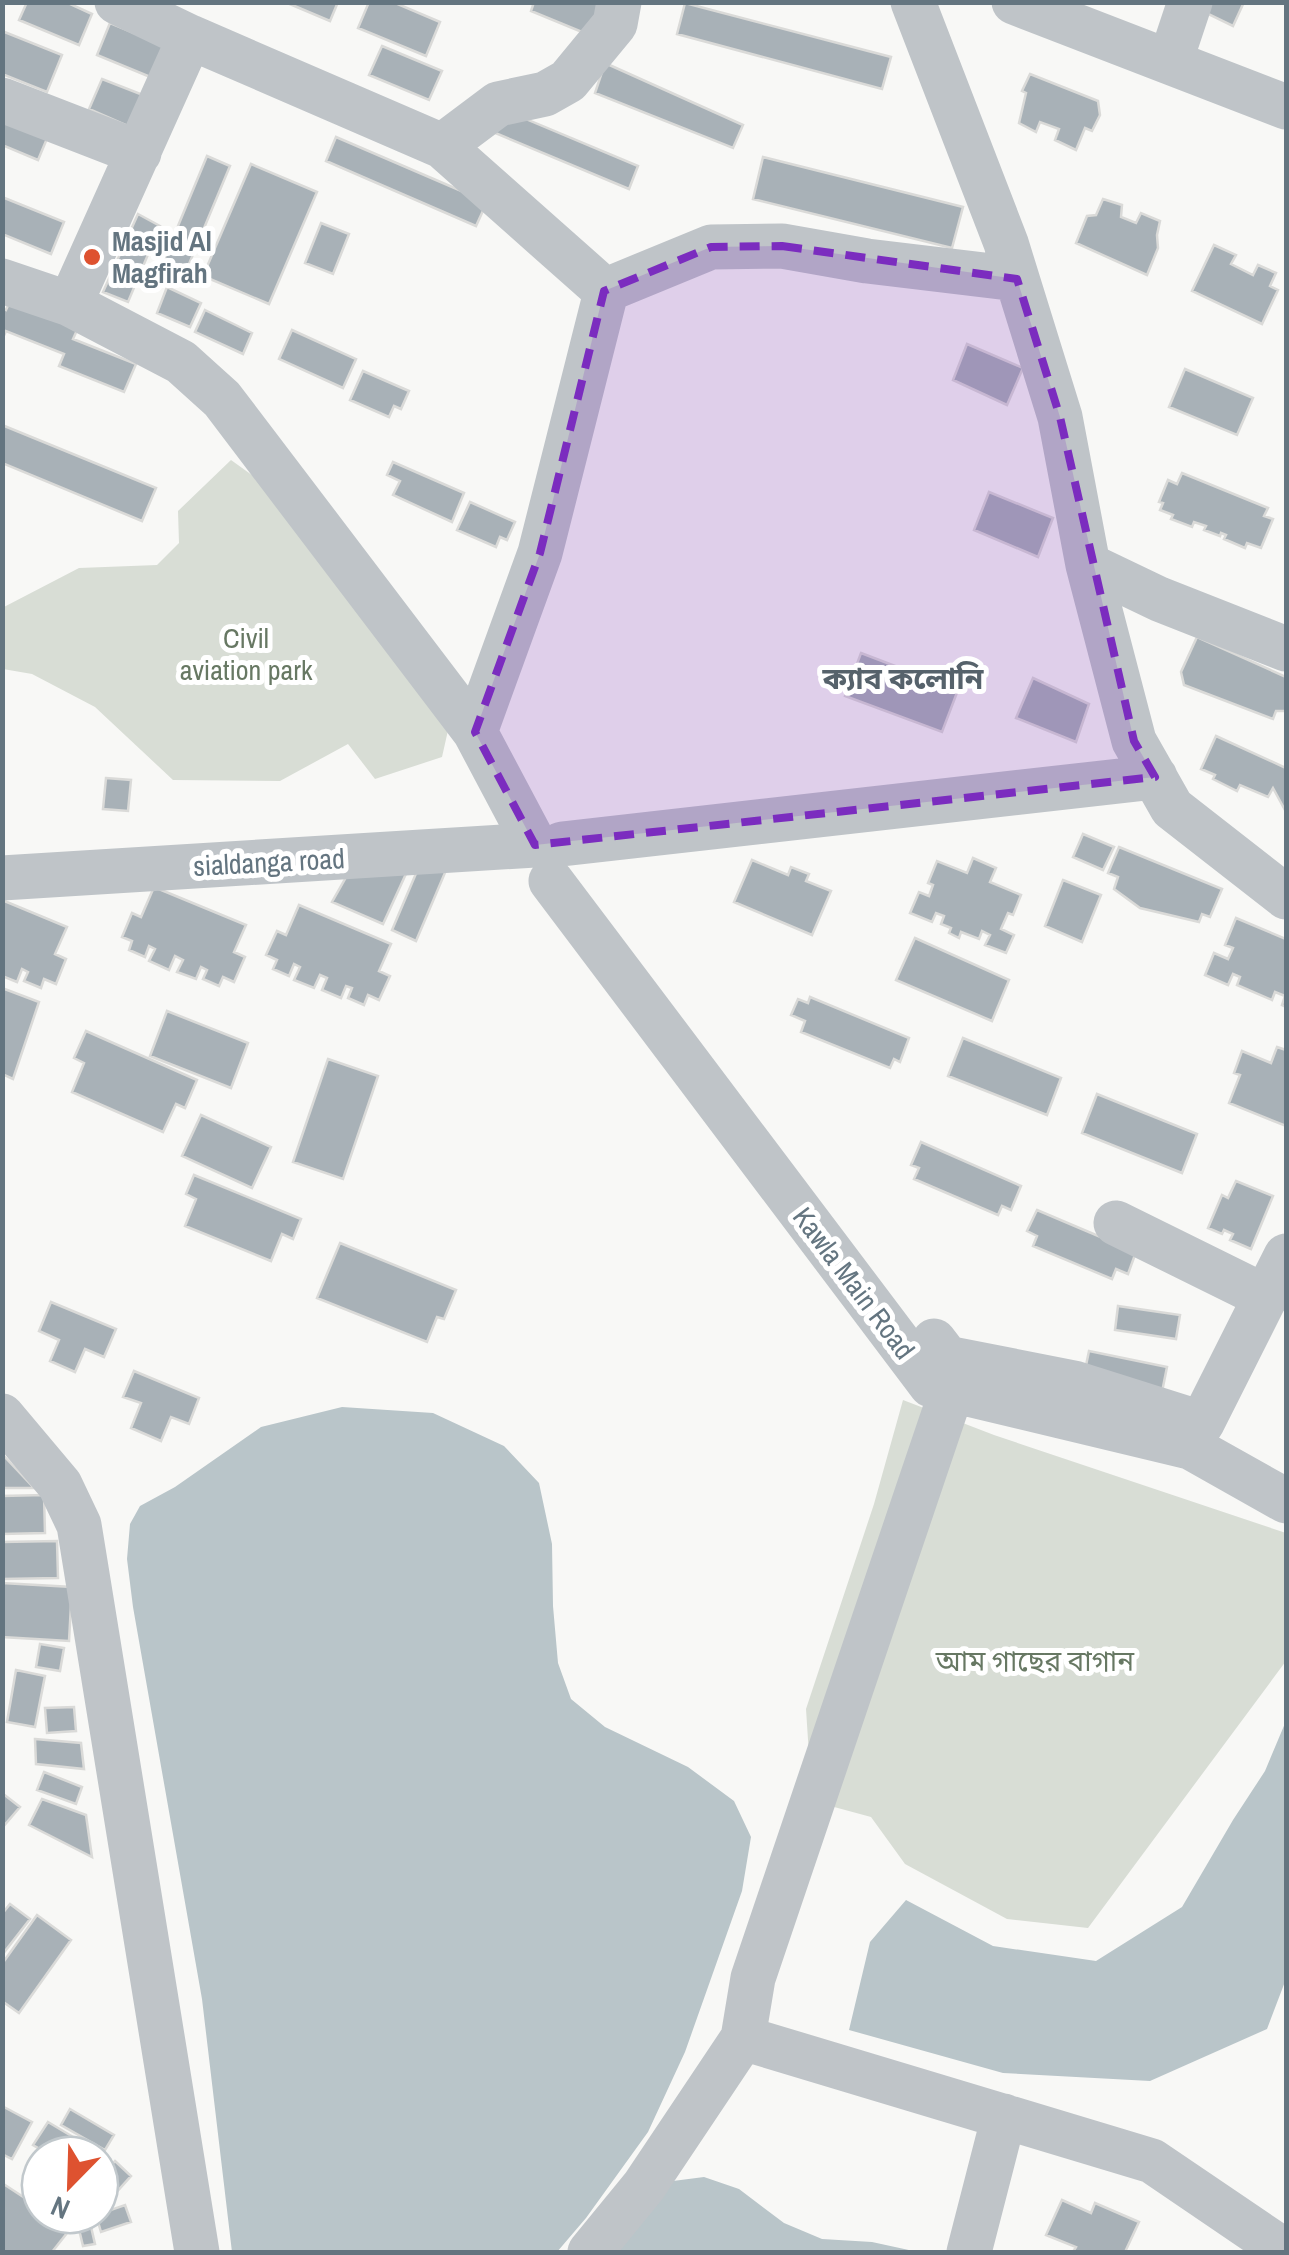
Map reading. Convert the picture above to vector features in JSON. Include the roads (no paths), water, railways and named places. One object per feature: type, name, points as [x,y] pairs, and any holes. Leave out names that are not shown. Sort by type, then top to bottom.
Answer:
[{"type":"street","points":[[118,2],[442,146],[604,291]]},
{"type":"street","points":[[442,146],[498,104],[544,94],[568,81],[615,24],[618,2]]},
{"type":"street","points":[[913,2],[1006,243],[1060,417],[1088,565],[1134,741],[1172,808],[1286,897]]},
{"type":"street","points":[[1014,2],[1286,107]]},
{"type":"street","points":[[1170,62],[1190,2]]},
{"type":"street","points":[[70,304],[190,37]]},
{"type":"street","points":[[2,100],[139,153]]},
{"type":"street","points":[[604,291],[711,247],[782,246],[867,261],[1017,279]]},
{"type":"street","points":[[2,281],[70,304],[182,362],[222,399],[475,732],[555,858]]},
{"type":"street","points":[[475,732],[540,553],[604,291]]},
{"type":"street","points":[[1088,565],[1286,649]]},
{"type":"street","name":"sialdanga road","points":[[2,878],[555,858],[1154,778]]},
{"type":"street","name":"Kawla Main Road","points":[[555,858],[931,1385],[1190,1447],[1286,1501]]},
{"type":"street","name":"Kawla Main Road","points":[[555,858],[947,1358],[1074,1383],[1202,1423],[1286,1472]]},
{"type":"street","points":[[1116,1223],[1266,1297]]},
{"type":"street","points":[[1202,1423],[1286,1256]]},
{"type":"street","points":[[590,2252],[644,2186],[742,2038],[752,1978],[952,1390]]},
{"type":"street","points":[[2,1416],[60,1485],[79,1525],[197,2252]]},
{"type":"street","points":[[742,2038],[1152,2161],[1286,2252]]},
{"type":"street","points":[[968,2252],[1004,2116]]},
{"type":"place","name":"Masjid Al Magfirah","points":[[92,257]]},
{"type":"district","name":"ক্যাব কলোনি","points":[[903,678]]},
{"type":"park label","name":"Civil aviation park","points":[[246,654]]},
{"type":"park label","name":"আম গাছের বাগান","points":[[1035,1661]]}]
